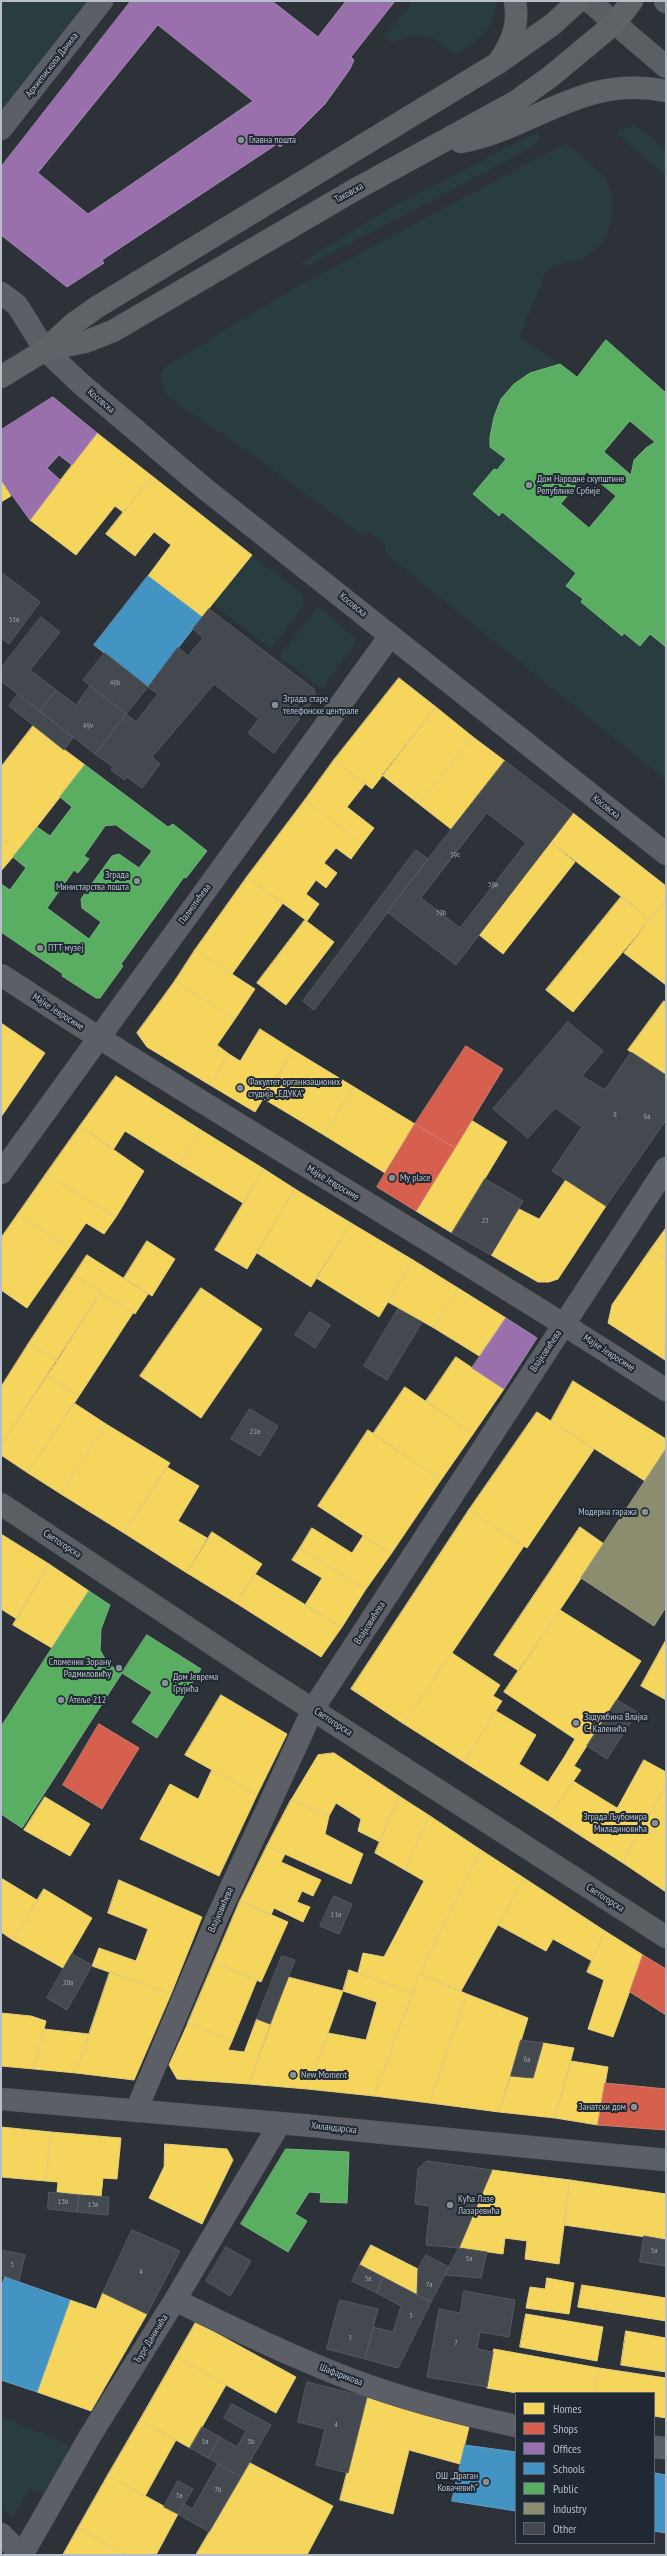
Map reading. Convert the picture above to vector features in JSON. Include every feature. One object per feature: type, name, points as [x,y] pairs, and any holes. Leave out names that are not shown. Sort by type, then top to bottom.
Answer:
[{"type":"main road","points":[[498,62],[512,41],[517,20],[515,1]]},
{"type":"main road","name":"Таковска","points":[[1,377],[45,350],[72,324],[97,307],[498,62],[553,24],[578,1]]},
{"type":"main road","name":"Таковска","points":[[45,350],[85,342],[113,331],[349,192],[436,147],[516,102],[550,77],[615,23],[632,1]]},
{"type":"main road","points":[[436,147],[490,135],[582,95],[621,88],[666,91]]},
{"type":"street","name":"Архиепископа Данила","points":[[1,129],[102,1]]},
{"type":"street","points":[[589,1],[666,67]]},
{"type":"street","points":[[1,293],[17,305],[45,350]]},
{"type":"street","name":"Косовска","points":[[45,350],[80,383],[204,488],[666,854]]},
{"type":"street","name":"Палмотићева","points":[[1,1173],[390,636]]},
{"type":"street","name":"Мајке Јевросиме","points":[[1,975],[98,1038],[565,1324],[666,1390]]},
{"type":"street","name":"Влајковићева","points":[[136,2111],[219,1912],[313,1709],[666,1168]]},
{"type":"street","name":"Светогорска","points":[[1,1504],[256,1673],[666,1937]]},
{"type":"street","name":"Хиландарска","points":[[1,2099],[280,2123],[666,2160]]},
{"type":"street","name":"Ђуре Даничића","points":[[22,2555],[90,2436],[176,2300],[280,2123]]},
{"type":"street","name":"Шафарикова","points":[[176,2300],[266,2344],[350,2378],[413,2400],[515,2426]]},
{"type":"street","points":[[655,2447],[666,2448]]},
{"type":"street","points":[[1,2534],[22,2555]]},
{"type":"shaded area","points":[[1,1],[90,1],[1,114]]},
{"type":"shaded area","points":[[414,1],[496,1],[493,19],[484,34],[478,40],[455,55],[440,43],[426,37],[411,37],[392,43],[384,36]]},
{"type":"shaded area","points":[[634,124],[666,151],[666,176],[616,133]]},
{"type":"shaded area","points":[[539,131],[540,140],[531,148],[304,268],[302,262],[387,210]]},
{"type":"shaded area","points":[[566,143],[594,166],[607,183],[612,202],[610,223],[607,233],[596,250],[578,259],[547,268],[520,337],[560,364],[531,374],[508,392],[500,403],[494,416],[490,447],[506,459],[497,470],[494,469],[473,494],[498,515],[502,512],[576,573],[583,599],[581,602],[621,636],[624,633],[640,646],[650,634],[666,647],[666,780],[385,553],[386,546],[370,531],[360,534],[260,460],[168,398],[160,380],[164,368],[280,296]]},
{"type":"shaded area","points":[[252,555],[302,594],[304,605],[271,649],[213,604]]},
{"type":"shaded area","points":[[317,608],[322,609],[355,638],[355,644],[322,689],[279,656]]},
{"type":"shaded area","points":[[1,2417],[57,2439],[71,2448],[43,2494],[30,2488],[13,2518],[1,2507]]},
{"type":"building: Homes","points":[[97,433],[152,476],[123,512],[115,506],[76,555],[30,520]]},
{"type":"building: Homes","points":[[152,476],[252,555],[202,617],[148,576],[171,545],[154,532],[135,556],[106,534]]},
{"type":"building: Homes","points":[[1,480],[11,496],[1,502]]},
{"type":"building: Homes","points":[[399,678],[436,707],[372,789],[334,760]]},
{"type":"building: Homes","points":[[436,707],[473,737],[419,804],[382,775]]},
{"type":"building: Homes","points":[[33,726],[85,765],[18,851],[1,838],[1,767]]},
{"type":"building: Homes","points":[[473,737],[505,761],[451,829],[419,804]]},
{"type":"building: Homes","points":[[334,760],[365,784],[347,807],[374,828],[362,844],[305,800]]},
{"type":"building: Homes","points":[[305,800],[362,844],[351,859],[336,848],[324,863],[337,873],[326,888],[316,880],[306,894],[319,904],[307,921],[247,877]]},
{"type":"building: Homes","points":[[573,813],[666,886],[666,898],[650,919],[551,842]]},
{"type":"building: Homes","points":[[1,838],[18,851],[1,871]]},
{"type":"building: Homes","points":[[551,842],[575,862],[503,954],[478,934]]},
{"type":"building: Homes","points":[[247,877],[283,903],[232,974],[195,950]]},
{"type":"building: Homes","points":[[621,897],[650,919],[573,1012],[546,990]]},
{"type":"building: Homes","points":[[666,898],[666,985],[624,953]]},
{"type":"building: Homes","points":[[305,920],[334,942],[286,1005],[257,983]]},
{"type":"building: Homes","points":[[195,950],[255,989],[235,1019],[175,981]]},
{"type":"building: Homes","points":[[175,981],[235,1019],[217,1045],[229,1054],[210,1085],[147,1047],[137,1033]]},
{"type":"building: Homes","points":[[664,1001],[666,1002],[666,1075],[628,1050]]},
{"type":"building: Homes","points":[[1,1023],[45,1053],[1,1117]]},
{"type":"building: Homes","points":[[260,1029],[293,1050],[255,1112],[210,1085],[229,1054],[240,1061]]},
{"type":"building: Homes","points":[[293,1050],[354,1087],[324,1135],[264,1099]]},
{"type":"building: Homes","points":[[116,1076],[201,1130],[180,1165],[125,1131],[113,1150],[80,1126]]},
{"type":"building: Homes","points":[[354,1087],[415,1124],[385,1173],[324,1135]]},
{"type":"building: Homes","points":[[471,1120],[507,1142],[452,1233],[416,1211]]},
{"type":"building: Homes","points":[[80,1126],[144,1171],[116,1217],[46,1174]]},
{"type":"building: Homes","points":[[201,1130],[264,1169],[243,1203],[180,1165]]},
{"type":"building: Homes","points":[[264,1169],[295,1189],[247,1269],[215,1250]]},
{"type":"building: Homes","points":[[46,1174],[116,1217],[104,1234],[86,1223],[69,1248],[18,1214]]},
{"type":"building: Homes","points":[[566,1180],[606,1206],[558,1279],[549,1282],[538,1282],[491,1255],[519,1209],[539,1219]]},
{"type":"building: Homes","points":[[295,1189],[351,1223],[311,1287],[257,1253]]},
{"type":"building: Homes","points":[[18,1214],[69,1248],[27,1308],[1,1290],[1,1238]]},
{"type":"building: Homes","points":[[351,1223],[413,1260],[379,1317],[316,1278]]},
{"type":"building: Homes","points":[[666,1228],[666,1259],[651,1249]]},
{"type":"building: Homes","points":[[147,1241],[175,1259],[152,1296],[124,1278]]},
{"type":"building: Homes","points":[[651,1249],[666,1259],[665,1360],[608,1323],[612,1305]]},
{"type":"building: Homes","points":[[87,1255],[148,1294],[135,1314],[74,1275]]},
{"type":"building: Homes","points":[[413,1260],[458,1288],[434,1328],[388,1302]]},
{"type":"building: Homes","points":[[74,1275],[101,1292],[57,1361],[29,1343]]},
{"type":"building: Homes","points":[[201,1288],[262,1329],[201,1418],[140,1376]]},
{"type":"building: Homes","points":[[458,1288],[506,1318],[481,1357],[434,1328]]},
{"type":"building: Homes","points":[[101,1292],[133,1313],[79,1396],[47,1375]]},
{"type":"building: Homes","points":[[29,1343],[57,1361],[1,1445],[1,1387]]},
{"type":"building: Homes","points":[[456,1357],[504,1389],[473,1434],[426,1401]]},
{"type":"building: Homes","points":[[47,1375],[79,1396],[28,1473],[1,1455],[1,1445]]},
{"type":"building: Homes","points":[[573,1381],[666,1439],[666,1449],[645,1481],[551,1421]]},
{"type":"building: Homes","points":[[405,1387],[473,1434],[441,1480],[373,1434]]},
{"type":"building: Homes","points":[[74,1403],[106,1424],[61,1494],[28,1473]]},
{"type":"building: Homes","points":[[537,1412],[594,1449],[527,1548],[469,1510]]},
{"type":"building: Homes","points":[[106,1424],[170,1463],[124,1533],[61,1494]]},
{"type":"building: Homes","points":[[368,1430],[441,1480],[391,1554],[318,1506]]},
{"type":"building: Homes","points":[[167,1467],[199,1486],[178,1521],[207,1538],[187,1573],[124,1533]]},
{"type":"building: Homes","points":[[469,1510],[524,1546],[404,1724],[351,1689]]},
{"type":"building: Homes","points":[[580,1527],[604,1544],[519,1671],[494,1655]]},
{"type":"building: Homes","points":[[312,1528],[352,1553],[363,1536],[391,1554],[366,1589],[300,1548]]},
{"type":"building: Homes","points":[[212,1532],[262,1564],[236,1603],[187,1573]]},
{"type":"building: Homes","points":[[1,1534],[49,1564],[17,1619],[1,1609]]},
{"type":"building: Homes","points":[[300,1548],[366,1589],[342,1627],[305,1605],[322,1578],[292,1560]]},
{"type":"building: Homes","points":[[49,1564],[89,1591],[52,1648],[13,1625]]},
{"type":"building: Homes","points":[[255,1574],[342,1627],[321,1657],[236,1603]]},
{"type":"building: Homes","name":"Задужбина Влајка С. Каленића","points":[[560,1610],[641,1661],[574,1766],[581,1770],[550,1816],[464,1762],[496,1711],[536,1735],[519,1764],[548,1782],[563,1759],[575,1739],[504,1692]]},
{"type":"building: Homes","points":[[666,1640],[666,1700],[641,1686]]},
{"type":"building: Homes","points":[[452,1653],[500,1685],[493,1696],[502,1701],[464,1762],[404,1724]]},
{"type":"building: Homes","points":[[221,1695],[287,1734],[257,1795],[185,1755]]},
{"type":"building: Homes","points":[[334,1753],[399,1796],[380,1842],[358,1831],[361,1819],[336,1803],[329,1816],[291,1800],[318,1755]]},
{"type":"building: Homes","points":[[644,1760],[666,1772],[666,1784],[623,1863],[550,1816],[573,1781],[617,1808]]},
{"type":"building: Homes","points":[[212,1770],[257,1795],[219,1876],[140,1839],[170,1784],[198,1799]]},
{"type":"building: Homes","name":"Зграда Љубомира Миладиновића","points":[[666,1784],[666,1892],[623,1863]]},
{"type":"building: Homes","points":[[399,1796],[430,1816],[405,1870],[375,1853]]},
{"type":"building: Homes","points":[[45,1797],[90,1824],[70,1856],[24,1830]]},
{"type":"building: Homes","points":[[291,1800],[329,1816],[325,1834],[363,1854],[351,1884],[267,1846]]},
{"type":"building: Homes","points":[[430,1816],[481,1850],[420,1974],[413,1993],[358,1973],[363,1953],[384,1957],[424,1881],[405,1870]]},
{"type":"building: Homes","points":[[267,1846],[285,1854],[281,1862],[321,1880],[313,1896],[302,1891],[297,1902],[310,1907],[303,1922],[274,1908],[271,1915],[240,1901]]},
{"type":"building: Homes","points":[[481,1850],[524,1878],[461,1991],[420,1974]]},
{"type":"building: Homes","points":[[1,1878],[37,1900],[13,1940],[1,1932]]},
{"type":"building: Homes","points":[[524,1878],[605,1931],[592,1961],[553,1939],[546,1951],[498,1925]]},
{"type":"building: Homes","points":[[119,1880],[202,1917],[171,1994],[92,1966],[99,1948],[136,1961],[148,1929],[108,1913]]},
{"type":"building: Homes","points":[[44,1889],[92,1918],[63,1968],[13,1940]]},
{"type":"building: Homes","points":[[240,1901],[288,1922],[261,1982],[214,1962]]},
{"type":"building: Homes","points":[[605,1931],[643,1955],[613,2037],[588,2029],[604,1980],[587,1972]]},
{"type":"building: Homes","points":[[214,1962],[257,1980],[232,2041],[188,2023]]},
{"type":"building: Homes","points":[[349,1970],[413,1993],[374,2096],[307,2089],[328,2033],[366,2040],[377,2002],[343,1991]]},
{"type":"building: Homes","points":[[110,1972],[171,1994],[134,2080],[76,2073]]},
{"type":"building: Homes","points":[[420,1974],[467,1994],[430,2103],[374,2096]]},
{"type":"building: Homes","points":[[288,1977],[343,1991],[328,2033],[307,2089],[249,2084]]},
{"type":"building: Homes","points":[[467,1994],[528,2018],[499,2112],[430,2103]]},
{"type":"building: Homes","points":[[1,2013],[31,2016],[46,2021],[34,2069],[1,2066]]},
{"type":"building: Homes","points":[[257,2019],[270,2024],[249,2084],[177,2079],[169,2065],[188,2023],[232,2041],[228,2050],[244,2052]]},
{"type":"building: Homes","points":[[44,2029],[89,2034],[76,2073],[34,2069]]},
{"type":"building: Homes","points":[[543,2043],[574,2048],[555,2118],[499,2112],[511,2076],[533,2078]]},
{"type":"building: Homes","points":[[571,2061],[608,2067],[598,2125],[555,2118]]},
{"type":"building: Homes","points":[[1,2127],[51,2132],[46,2181],[1,2177]]},
{"type":"building: Homes","points":[[51,2132],[121,2138],[117,2179],[103,2178],[101,2197],[57,2192],[58,2182],[46,2181]]},
{"type":"building: Homes","points":[[165,2144],[227,2149],[233,2160],[202,2224],[149,2198],[164,2167]]},
{"type":"building: Homes","points":[[492,2170],[570,2180],[559,2264],[525,2259],[527,2241],[505,2238],[503,2254],[459,2248]]},
{"type":"building: Homes","points":[[570,2180],[666,2194],[666,2240],[564,2225]]},
{"type":"building: Homes","points":[[371,2245],[418,2269],[417,2295],[360,2265]]},
{"type":"building: Homes","points":[[547,2278],[574,2283],[569,2314],[526,2308],[530,2287],[545,2289]]},
{"type":"building: Homes","points":[[582,2285],[666,2298],[666,2321],[578,2307]]},
{"type":"building: Homes","points":[[103,2293],[147,2314],[91,2411],[37,2392],[70,2300],[96,2309]]},
{"type":"building: Homes","points":[[526,2314],[603,2327],[597,2361],[520,2347]]},
{"type":"building: Homes","points":[[196,2322],[296,2377],[276,2413],[176,2357]]},
{"type":"building: Homes","points":[[626,2331],[666,2338],[666,2372],[621,2365]]},
{"type":"building: Homes","points":[[494,2349],[599,2368],[594,2392],[515,2393],[487,2388]]},
{"type":"building: Homes","points":[[176,2357],[226,2385],[190,2448],[140,2420]]},
{"type":"building: Homes","points":[[599,2368],[666,2378],[666,2418],[655,2416],[655,2392],[594,2392]]},
{"type":"building: Homes","points":[[367,2397],[470,2423],[460,2464],[409,2450],[393,2514],[340,2500]]},
{"type":"building: Homes","points":[[140,2420],[176,2440],[145,2496],[108,2475]]},
{"type":"building: Homes","points":[[250,2463],[333,2506],[307,2555],[196,2555]]},
{"type":"building: Homes","points":[[108,2475],[178,2514],[156,2555],[127,2555],[78,2528]]},
{"type":"building: Homes","points":[[78,2528],[127,2555],[63,2555]]},
{"type":"building: Shops","points":[[466,1046],[503,1069],[455,1148],[415,1124]]},
{"type":"building: Shops","points":[[415,1124],[455,1148],[416,1211],[377,1187]]},
{"type":"building: Shops","points":[[99,1724],[139,1748],[102,1809],[63,1785]]},
{"type":"building: Shops","points":[[643,1955],[666,1969],[666,2015],[630,1992]]},
{"type":"building: Shops","name":"Занатски дом","points":[[605,2083],[666,2089],[666,2130],[598,2125]]},
{"type":"building: Offices","name":"Главна пошта","points":[[131,1],[272,1],[318,37],[346,1],[395,1],[351,57],[354,60],[350,69],[325,104],[292,137],[280,147],[277,144],[102,260],[104,263],[67,287],[1,235],[1,167]],"holes":[[[158,25],[253,101],[88,214],[38,173]]]},
{"type":"building: Offices","points":[[53,397],[97,433],[72,465],[59,455],[47,468],[60,480],[30,520],[1,480],[1,430]]},
{"type":"building: Offices","points":[[506,1318],[537,1338],[504,1389],[472,1368]]},
{"type":"building: Schools","points":[[148,576],[202,617],[148,687],[94,645]]},
{"type":"building: Schools","points":[[5,2277],[70,2300],[37,2392],[1,2380],[1,2288]]},
{"type":"building: Schools","name":"ОШ „Драган Ковачевић”","points":[[465,2445],[515,2452],[515,2511],[452,2501]]},
{"type":"building: Schools","points":[[655,2473],[666,2475],[666,2533],[655,2531]]},
{"type":"building: Public","name":"Дом Народне скупштине Републике Србије","points":[[606,340],[666,393],[666,647],[650,634],[640,646],[624,633],[622,636],[581,602],[583,599],[566,586],[576,573],[502,512],[499,516],[473,494],[494,469],[497,470],[506,459],[490,447],[490,437],[494,417],[501,399],[514,384],[530,373],[560,364],[577,377]],"holes":[[[630,421],[655,442],[646,448],[634,460],[631,475],[604,452]],[[587,472],[616,496],[589,528],[561,504]]]},
{"type":"building: Public","name":"Зграда Министарства пошта","points":[[85,765],[168,827],[173,824],[207,851],[186,878],[184,877],[121,964],[123,966],[100,998],[96,998],[62,976],[63,974],[1,932],[1,884],[10,890],[26,868],[13,857],[37,827],[50,836],[72,807],[60,797]],"holes":[[[116,825],[152,851],[139,868],[119,854],[112,856],[81,899],[82,908],[101,922],[89,939],[47,908],[74,870],[78,873],[89,859],[84,856],[105,826]]]},
{"type":"building: Public","name":"Атеље 212","points":[[89,1591],[110,1605],[101,1629],[100,1650],[108,1664],[122,1673],[22,1828],[1,1814],[1,1727]]},
{"type":"building: Public","name":"Дом Јеврема Грујића","points":[[147,1635],[201,1669],[157,1738],[132,1722],[152,1692],[122,1673]]},
{"type":"building: Public","points":[[286,2149],[349,2152],[347,2203],[320,2202],[321,2193],[309,2192],[295,2214],[307,2221],[288,2252],[241,2224]]},
{"type":"building: Industry","name":"Модерна гаража","points":[[666,1449],[666,1607],[654,1626],[581,1578]]},
{"type":"building: Other","points":[[1,572],[40,602],[9,644],[1,638]]},
{"type":"building: Other","name":"Зграда старе телефонске централе","points":[[209,609],[314,689],[316,697],[274,753],[248,733],[259,719],[214,684],[152,757],[160,764],[142,788],[127,777],[125,780],[111,770],[113,767],[95,754],[126,714],[136,722],[158,694],[148,687],[178,647],[188,656],[203,638],[193,629]]},
{"type":"building: Other","points":[[41,617],[60,632],[30,670],[56,690],[40,711],[1,681],[1,668]]},
{"type":"building: Other","points":[[105,653],[148,687],[126,714],[83,680]]},
{"type":"building: Other","points":[[90,686],[126,714],[95,754],[40,711],[56,690],[76,705]]},
{"type":"building: Other","points":[[18,694],[73,738],[64,750],[9,706]]},
{"type":"building: Other","points":[[505,761],[573,813],[456,965],[387,912]],"holes":[[[487,813],[526,843],[460,928],[421,898]]]},
{"type":"building: Other","points":[[416,850],[428,859],[314,1010],[303,1001]]},
{"type":"building: Other","points":[[568,1022],[603,1051],[582,1076],[605,1090],[631,1052],[666,1075],[666,1120],[606,1206],[552,1171],[582,1127],[555,1108],[528,1138],[493,1109]]},
{"type":"building: Other","points":[[485,1179],[523,1201],[491,1255],[452,1233]]},
{"type":"building: Other","points":[[398,1309],[422,1322],[387,1380],[364,1366]]},
{"type":"building: Other","points":[[310,1312],[330,1325],[315,1348],[295,1335]]},
{"type":"building: Other","points":[[250,1409],[278,1426],[260,1456],[231,1439]]},
{"type":"building: Other","points":[[617,1700],[637,1712],[607,1759],[587,1746]]},
{"type":"building: Other","points":[[334,1896],[352,1904],[339,1934],[320,1926]]},
{"type":"building: Other","points":[[72,1954],[92,1965],[67,2010],[47,1998]]},
{"type":"building: Other","points":[[282,1956],[295,1960],[270,2024],[257,2019]]},
{"type":"building: Other","points":[[521,2040],[543,2043],[533,2078],[511,2076]]},
{"type":"building: Other","name":"Кућа Лазе Лазаревића","points":[[427,2161],[492,2170],[459,2248],[426,2245],[430,2206],[415,2204],[418,2169]]},
{"type":"building: Other","points":[[49,2192],[79,2195],[77,2212],[48,2209]]},
{"type":"building: Other","points":[[79,2195],[109,2197],[108,2215],[77,2212]]},
{"type":"building: Other","points":[[132,2230],[180,2251],[147,2314],[103,2293]]},
{"type":"building: Other","points":[[644,2236],[666,2240],[666,2266],[640,2262]]},
{"type":"building: Other","points":[[226,2247],[251,2261],[230,2296],[206,2281]]},
{"type":"building: Other","points":[[459,2248],[487,2252],[481,2278],[445,2275]]},
{"type":"building: Other","points":[[1,2250],[25,2255],[19,2281],[1,2275]]},
{"type":"building: Other","points":[[426,2255],[449,2267],[431,2302],[417,2295],[418,2269]]},
{"type":"building: Other","points":[[360,2265],[383,2277],[377,2293],[352,2281]]},
{"type":"building: Other","points":[[383,2277],[431,2302],[398,2368],[365,2359],[373,2327],[393,2332],[401,2306],[377,2293]]},
{"type":"building: Other","points":[[464,2291],[515,2300],[509,2337],[480,2332],[477,2349],[493,2352],[487,2387],[427,2377],[439,2309],[460,2313]]},
{"type":"building: Other","points":[[340,2300],[378,2309],[365,2359],[327,2349]]},
{"type":"building: Other","points":[[307,2382],[367,2397],[348,2473],[316,2465],[325,2429],[298,2422]]},
{"type":"building: Other","points":[[232,2404],[271,2425],[241,2477],[208,2458],[220,2437],[237,2447],[246,2431],[224,2418]]},
{"type":"building: Other","points":[[202,2427],[220,2437],[208,2458],[190,2448]]},
{"type":"building: Other","points":[[218,2464],[241,2477],[209,2532],[178,2514],[184,2504],[192,2509]]},
{"type":"building: Other","points":[[178,2481],[193,2489],[178,2514],[164,2507]]},
{"type":"place","name":"Главна пошта","points":[[241,140]]},
{"type":"place","name":"Дом Народне скупштине Републике Србије","points":[[529,485]]},
{"type":"place","name":"Зграда старе телефонске централе","points":[[275,705]]},
{"type":"place","name":"Зграда Министарства пошта","points":[[137,881]]},
{"type":"place","name":"ПТТ музеј","points":[[40,948]]},
{"type":"place","name":"Факултет организационих студија „ЕДУКА”","points":[[240,1088]]},
{"type":"place","name":"My place","points":[[392,1178]]},
{"type":"place","name":"Модерна гаража","points":[[645,1512]]},
{"type":"place","name":"Споменик Зорану Радмиловићу","points":[[119,1668]]},
{"type":"place","name":"Дом Јеврема Грујића","points":[[165,1683]]},
{"type":"place","name":"Атеље 212","points":[[61,1700]]},
{"type":"place","name":"Задужбина Влајка С. Каленића","points":[[576,1723]]},
{"type":"place","name":"Зграда Љубомира Миладиновића","points":[[655,1823]]},
{"type":"place","name":"New Moment","points":[[293,2075]]},
{"type":"place","name":"Занатски дом","points":[[634,2107]]},
{"type":"place","name":"Кућа Лазе Лазаревића","points":[[450,2205]]},
{"type":"place","name":"ОШ „Драган Ковачевић”","points":[[486,2482]]}]
